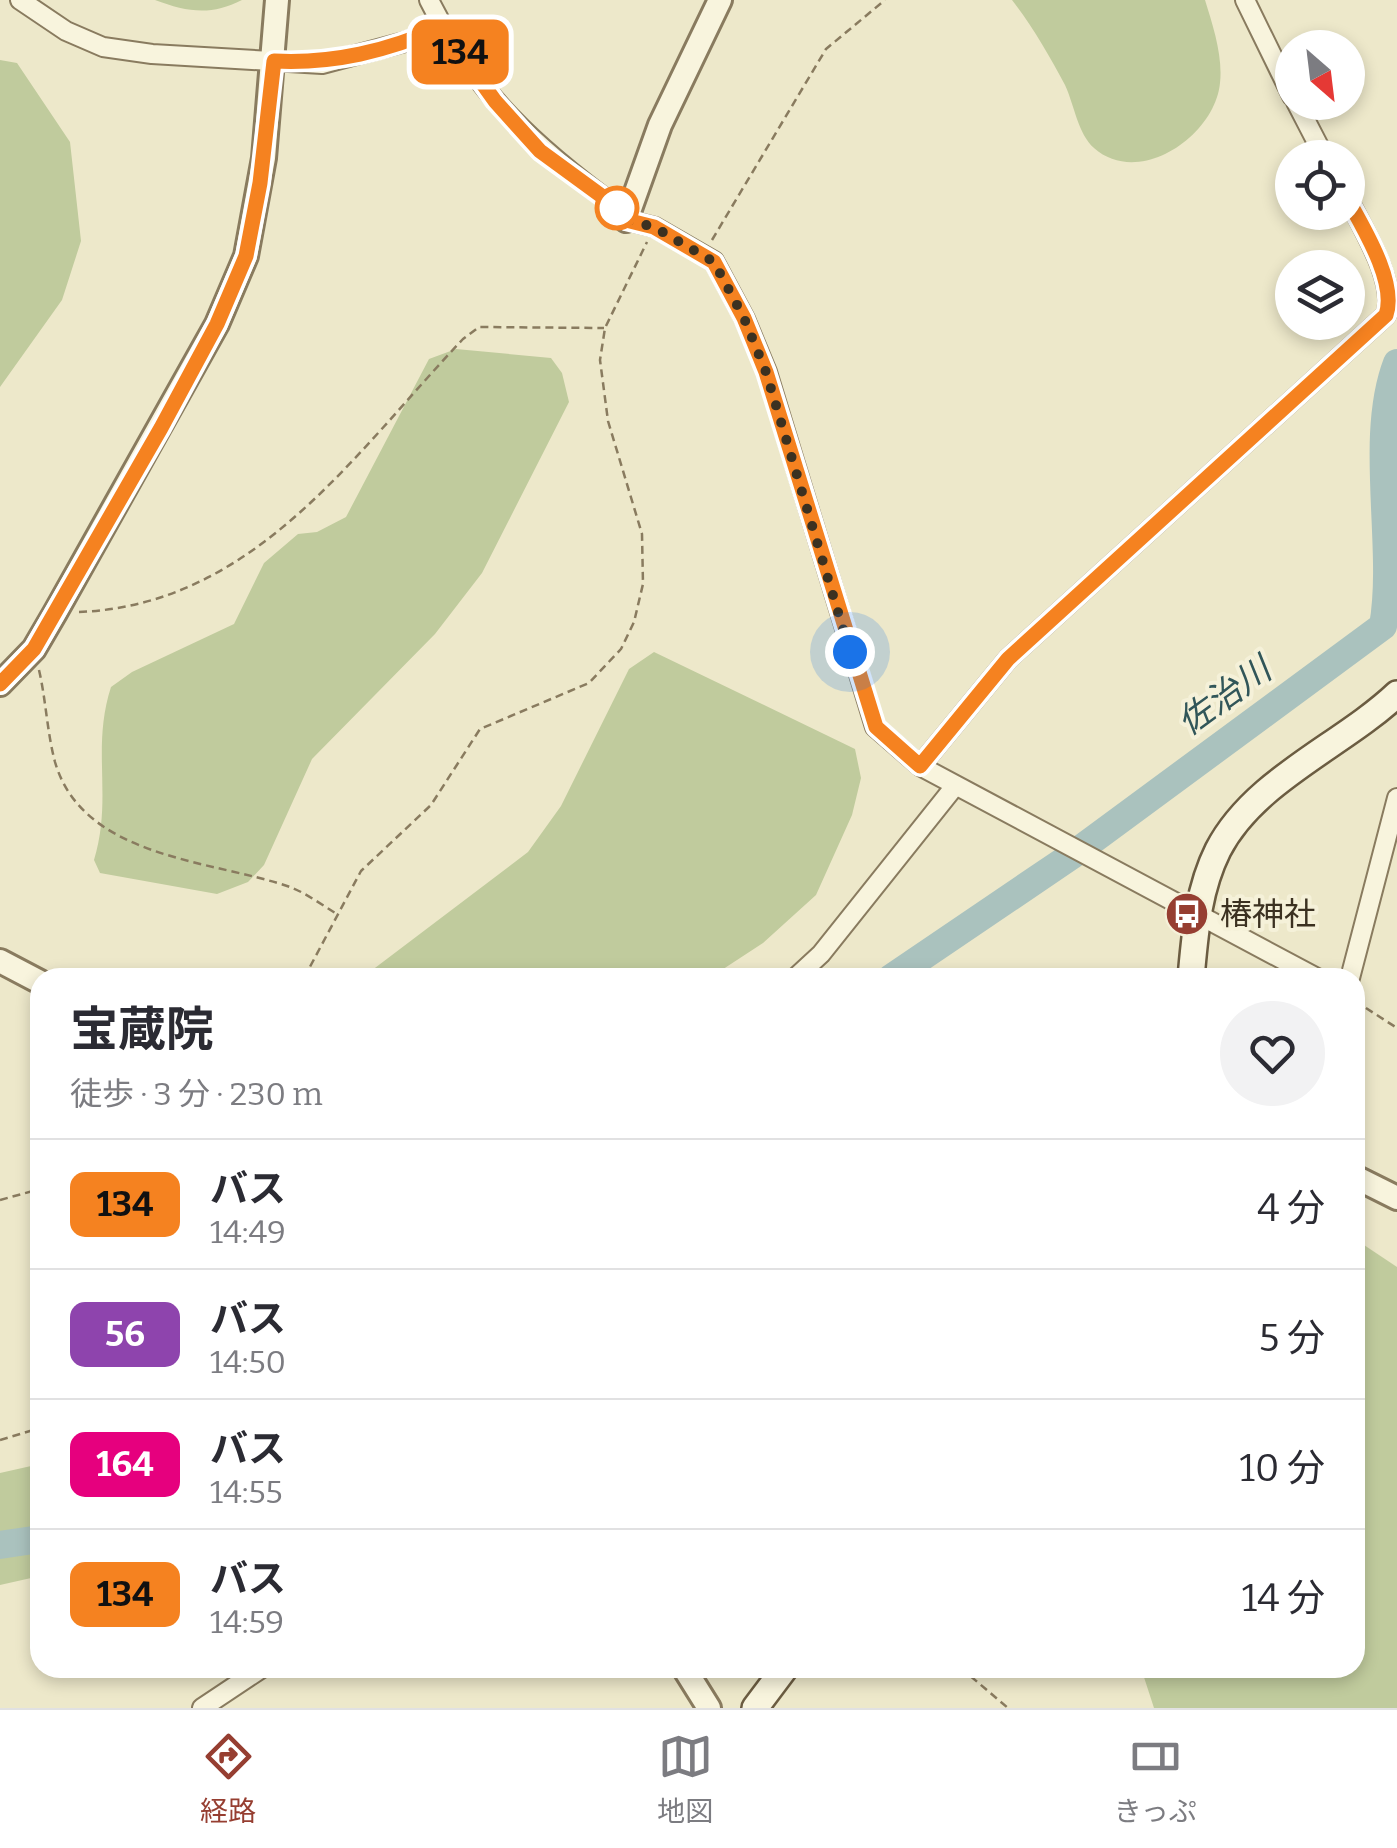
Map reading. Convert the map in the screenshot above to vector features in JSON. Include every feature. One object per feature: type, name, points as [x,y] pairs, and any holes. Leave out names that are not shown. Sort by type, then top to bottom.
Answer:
[{"type":"main road","points":[[1192,968],[1197,910],[1218,849],[1249,809],[1369,720],[1397,694]]},
{"type":"main road","points":[[755,1708],[777,1678]]},
{"type":"street","points":[[20,0],[66,31],[102,46],[152,54],[322,64],[412,40],[442,27]]},
{"type":"street","points":[[0,684],[34,649],[55,613],[208,342],[246,256],[261,174],[277,0]]},
{"type":"street","points":[[429,0],[442,27],[495,101],[540,151],[618,208],[626,220],[654,227],[714,262],[766,372],[876,727],[920,766],[955,786],[1197,910],[1299,968]]},
{"type":"street","points":[[626,220],[660,124],[720,0]]},
{"type":"street","points":[[1244,0],[1275,62]]},
{"type":"street","points":[[920,766],[1008,659],[1386,315],[1394,305],[1392,282],[1364,230]]},
{"type":"street","points":[[806,968],[832,941],[955,786]]},
{"type":"street","points":[[1353,968],[1397,798]]},
{"type":"street","points":[[0,961],[30,977]]},
{"type":"street","points":[[1365,1182],[1397,1198]]},
{"type":"street","points":[[202,1708],[247,1678]]},
{"type":"street","points":[[690,1678],[709,1708]]},
{"type":"path","points":[[703,256],[814,66],[826,50],[884,0]]},
{"type":"path","points":[[309,968],[361,872],[431,804],[480,729],[589,683],[620,649],[634,622],[643,584],[642,534],[602,390],[605,328],[654,227]]},
{"type":"path","points":[[55,613],[142,606],[177,594],[266,542],[312,504],[402,404],[479,327],[605,328]]},
{"type":"path","points":[[34,649],[55,762],[67,790],[85,809],[123,839],[170,858],[292,888],[337,914]]},
{"type":"path","points":[[1365,1007],[1397,1028]]},
{"type":"path","points":[[0,1200],[30,1192]]},
{"type":"path","points":[[0,1440],[30,1431]]},
{"type":"path","points":[[973,1678],[1008,1708]]},
{"type":"green space","points":[[155,0],[242,0],[199,10]]},
{"type":"green space","points":[[1012,0],[1205,0],[1217,41],[1220,83],[1205,121],[1172,150],[1152,159],[1112,159],[1094,148],[1084,135],[1065,85]]},
{"type":"green space","points":[[0,60],[17,63],[70,142],[81,241],[62,300],[0,387]]},
{"type":"green space","points":[[456,349],[551,358],[562,373],[569,402],[482,573],[435,634],[312,759],[264,865],[248,882],[217,894],[100,873],[94,860],[102,816],[105,710],[111,687],[132,672],[234,624],[264,563],[298,534],[317,532],[346,517],[429,359]]},
{"type":"green space","points":[[654,652],[855,749],[861,778],[852,815],[816,895],[763,943],[725,968],[375,968],[528,852],[561,806],[629,669]]},
{"type":"green space","points":[[1365,1246],[1397,1267],[1397,1708],[1154,1708],[1144,1678],[1365,1678]]},
{"type":"green space","points":[[30,1466],[30,1578],[0,1585],[0,1473]]},
{"type":"waterway","name":"佐治川","points":[[906,968],[1071,856],[1383,626],[1387,563],[1385,425],[1397,363]]},
{"type":"waterway","name":"佐治川","points":[[0,1545],[30,1540]]},
{"type":"bus line","name":"134","points":[[0,684],[34,649],[217,324],[246,256],[264,158],[274,61],[322,64],[412,40],[442,27],[495,101],[540,151],[618,208],[626,220],[654,227],[714,262],[744,318],[766,372],[861,690],[876,727],[920,766],[1008,659],[1386,315],[1394,305],[1395,292],[1364,230]]},
{"type":"place","name":"椿神社","points":[[1187,914]]},
{"type":"route","points":[[617,208],[626,220],[654,227],[714,262],[744,318],[766,372],[850,652]]}]
